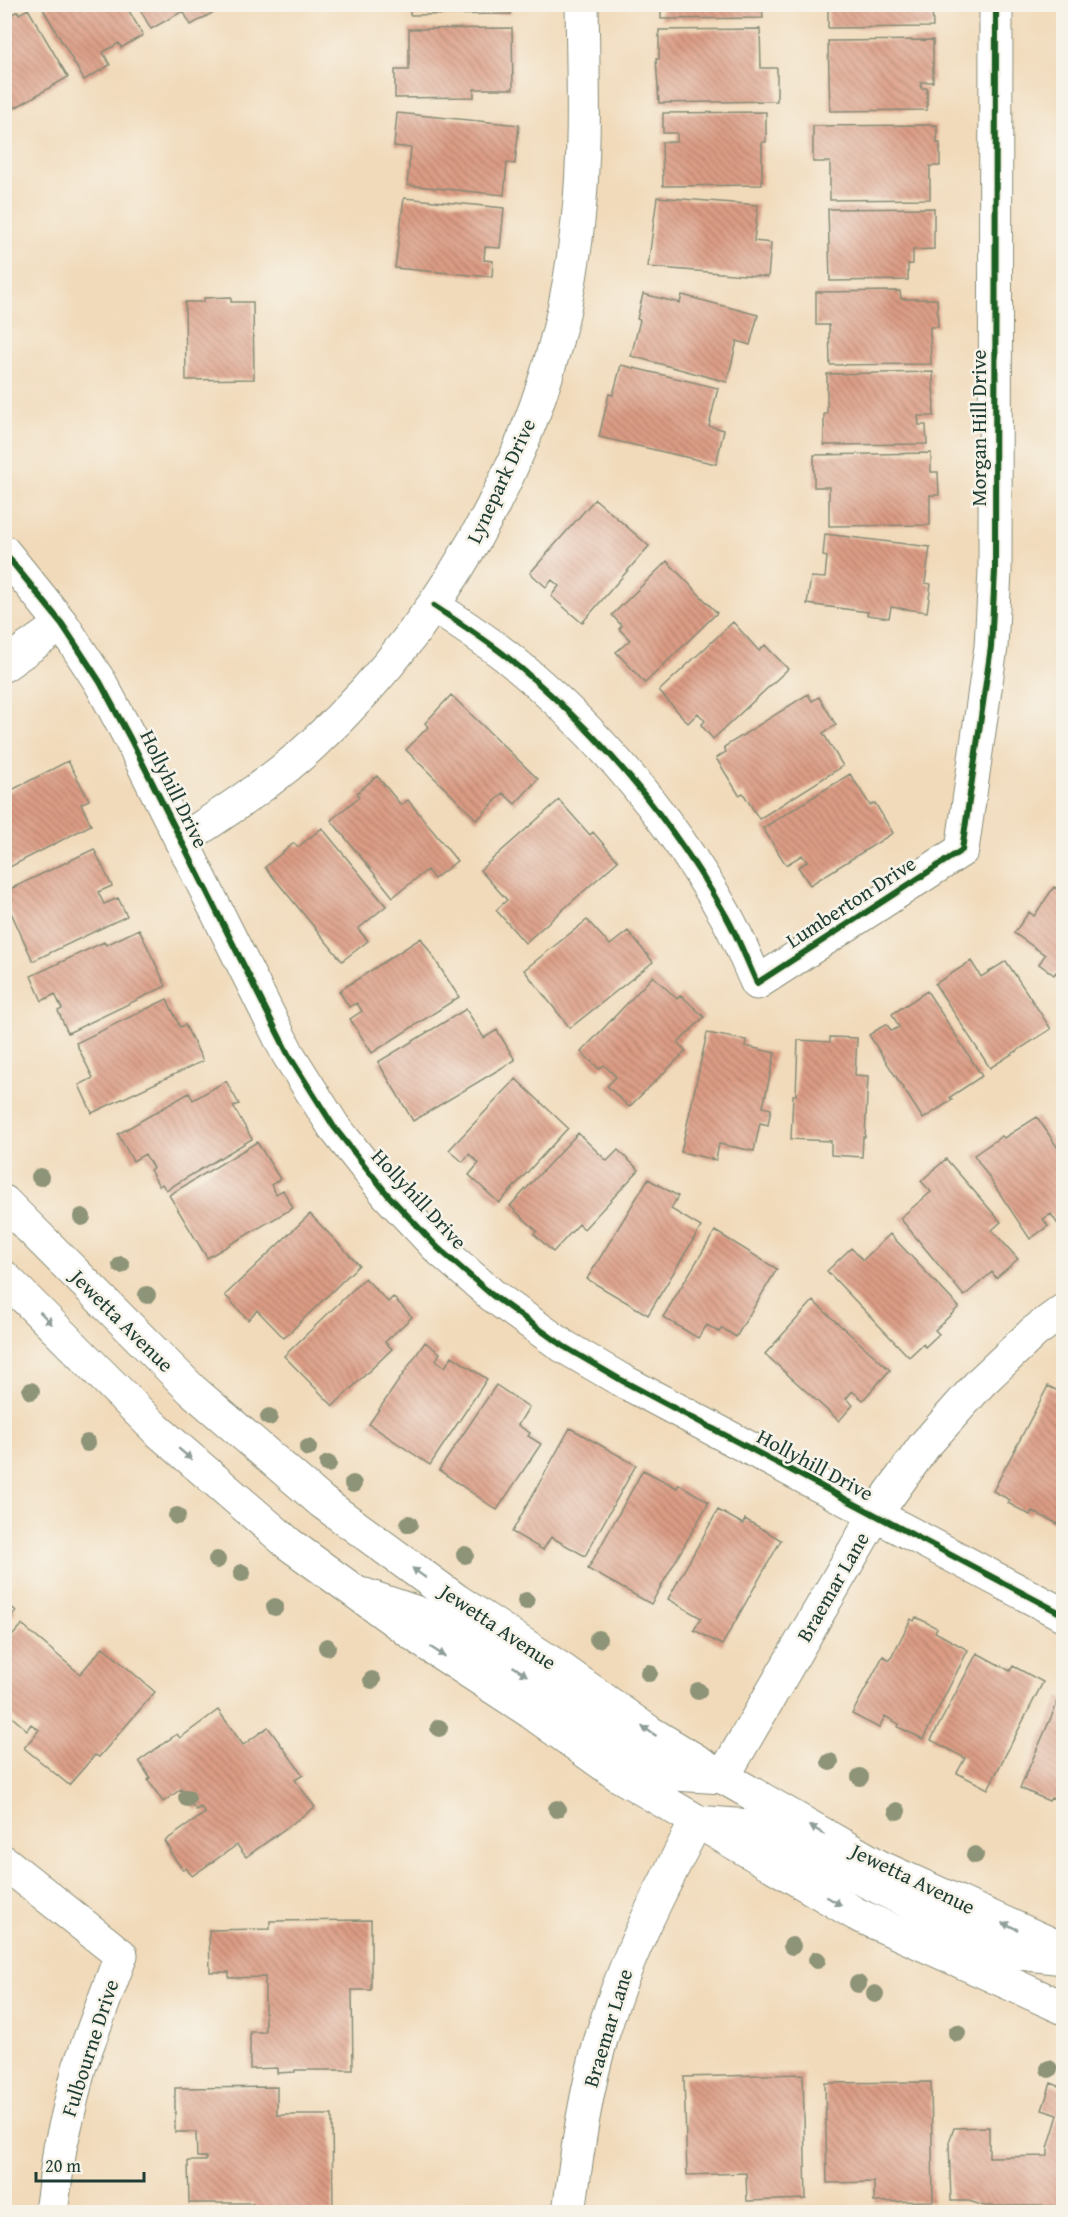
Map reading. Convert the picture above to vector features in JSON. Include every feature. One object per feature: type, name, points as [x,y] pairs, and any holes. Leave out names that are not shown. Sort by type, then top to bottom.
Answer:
[{"type":"street","name":"Lynepark Drive","points":[[182,842],[251,795],[311,746],[372,684],[434,606],[478,536],[516,459],[546,377],[564,307],[578,222],[583,135],[582,4]]},
{"type":"street","name":"Morgan Hill Drive","points":[[962,850],[991,646],[995,571],[996,4]]},
{"type":"street","name":"Hollyhill Drive","points":[[4,552],[62,624],[100,682],[288,1054],[328,1118],[388,1195],[438,1248],[492,1295],[563,1346],[621,1380],[1064,1615]]},
{"type":"street","name":"Lumberton Drive","points":[[434,606],[504,654],[570,711],[620,764],[674,832],[727,918],[757,983],[962,850]]},
{"type":"street","points":[[4,665],[62,624]]},
{"type":"street","name":"Jewetta Avenue","points":[[4,1203],[192,1390],[322,1502],[456,1600],[561,1669],[649,1732],[723,1777],[880,1867],[1064,1950]]},
{"type":"street","points":[[4,1277],[156,1429],[289,1544],[427,1644],[531,1712],[620,1776],[856,1914],[1064,2008]]},
{"type":"street","name":"Braemar Lane","points":[[723,1777],[875,1515],[924,1446],[981,1382],[1034,1332],[1064,1310]]},
{"type":"street","points":[[355,1592],[447,1623],[674,1774],[723,1777]]},
{"type":"street","points":[[696,1822],[749,1826],[1011,1952],[1064,1958]]},
{"type":"street","name":"Braemar Lane","points":[[569,2212],[580,2126],[600,2042],[628,1960],[696,1822]]},
{"type":"street","name":"Fulbourne Drive","points":[[4,1862],[121,1955],[79,2068],[60,2148],[51,2212]]},
{"type":"building","points":[[51,4],[125,4],[143,35],[121,48],[119,43],[103,52],[110,65],[84,80],[43,9]]},
{"type":"building","points":[[137,4],[219,4],[221,8],[191,25],[183,11],[151,29]]},
{"type":"building","points":[[410,4],[511,4],[511,14],[410,15]]},
{"type":"building","points":[[661,4],[762,4],[763,18],[661,19]]},
{"type":"building","points":[[828,4],[932,4],[933,27],[828,28]]},
{"type":"building","points":[[28,9],[68,77],[8,112],[4,106],[4,18]]},
{"type":"building","points":[[512,28],[513,89],[474,89],[474,97],[395,98],[395,70],[409,70],[409,29]]},
{"type":"building","points":[[760,29],[761,68],[777,68],[777,101],[659,103],[656,59],[659,59],[659,30]]},
{"type":"building","points":[[933,40],[933,82],[921,82],[921,88],[927,88],[927,110],[830,111],[828,41]]},
{"type":"building","points":[[766,112],[766,142],[762,142],[762,185],[663,186],[662,142],[677,142],[677,133],[663,133],[663,113]]},
{"type":"building","points":[[397,113],[519,125],[515,164],[507,163],[504,195],[407,185],[411,148],[394,146]]},
{"type":"building","points":[[937,125],[940,166],[930,166],[930,199],[830,200],[830,162],[813,162],[813,126]]},
{"type":"building","points":[[657,197],[758,205],[754,241],[771,243],[768,277],[648,267]]},
{"type":"building","points":[[404,198],[504,208],[500,248],[485,247],[484,260],[493,261],[492,277],[395,268]]},
{"type":"building","points":[[934,208],[934,249],[913,250],[913,264],[908,264],[908,280],[830,281],[828,209]]},
{"type":"building","points":[[900,291],[901,299],[937,299],[938,327],[930,327],[931,364],[830,365],[829,325],[816,325],[816,292]]},
{"type":"building","points":[[643,294],[680,303],[682,295],[758,315],[750,345],[737,341],[727,382],[631,356],[640,320],[637,319]]},
{"type":"building","points":[[231,297],[231,302],[253,302],[254,379],[186,380],[185,302],[204,302],[204,298]]},
{"type":"building","points":[[621,365],[718,388],[709,426],[724,430],[716,464],[599,437],[609,394],[613,395]]},
{"type":"building","points":[[933,372],[934,416],[918,416],[919,425],[926,425],[927,444],[824,445],[827,374]]},
{"type":"building","points":[[931,453],[931,472],[938,472],[939,495],[930,495],[930,525],[829,526],[829,487],[814,487],[814,455]]},
{"type":"building","points":[[595,499],[649,546],[582,623],[551,596],[559,586],[552,580],[546,587],[530,573]]},
{"type":"building","points":[[825,534],[930,547],[925,583],[931,584],[927,612],[891,607],[889,618],[867,615],[868,612],[807,604],[811,577],[825,578],[827,557],[823,556]]},
{"type":"building","points":[[667,561],[717,613],[645,683],[616,652],[630,640],[619,629],[622,626],[612,615]]},
{"type":"building","points":[[733,622],[759,651],[765,645],[788,669],[713,739],[701,725],[705,721],[698,713],[688,723],[659,691]]},
{"type":"building","points":[[808,694],[812,701],[819,697],[836,725],[823,733],[843,766],[759,819],[743,793],[739,795],[716,758],[726,752],[724,747]]},
{"type":"building","points":[[451,695],[538,779],[515,804],[503,793],[477,820],[406,750],[428,727],[425,723]]},
{"type":"building","points":[[68,761],[89,800],[81,804],[91,825],[4,870],[4,794]]},
{"type":"building","points":[[850,774],[870,805],[875,803],[893,833],[810,885],[798,867],[807,862],[802,855],[786,865],[763,828]]},
{"type":"building","points":[[377,776],[401,805],[408,800],[457,861],[434,879],[427,870],[393,897],[331,820],[359,797],[357,793]]},
{"type":"building","points":[[559,800],[590,835],[593,832],[618,861],[525,943],[496,910],[507,900],[480,870]]},
{"type":"building","points":[[322,828],[386,906],[358,929],[368,941],[342,961],[265,867],[294,843],[298,847]]},
{"type":"building","points":[[94,849],[112,886],[98,892],[104,904],[118,898],[127,916],[33,961],[4,897],[4,892]]},
{"type":"building","points":[[1054,887],[1064,893],[1064,977],[1056,972],[1054,975],[1039,964],[1045,955],[1014,933],[1029,912],[1034,916]]},
{"type":"building","points":[[587,920],[610,945],[628,931],[653,962],[570,1028],[524,970]]},
{"type":"building","points":[[139,929],[166,986],[68,1033],[58,1011],[62,1009],[55,994],[42,1001],[31,976],[104,942],[106,945]]},
{"type":"building","points":[[421,938],[459,997],[372,1053],[350,1019],[362,1011],[357,1003],[349,1007],[339,991]]},
{"type":"building","points":[[971,961],[981,977],[1006,961],[1051,1029],[990,1068],[935,984]]},
{"type":"building","points":[[653,976],[677,999],[681,995],[704,1017],[678,1043],[686,1051],[629,1107],[607,1086],[616,1077],[604,1065],[599,1069],[581,1052]]},
{"type":"building","points":[[927,991],[982,1076],[950,1097],[952,1100],[923,1119],[869,1035],[886,1024],[892,1031],[899,1027],[892,1014]]},
{"type":"building","points":[[167,999],[180,1027],[185,1025],[203,1061],[92,1113],[79,1085],[93,1078],[76,1043]]},
{"type":"building","points":[[466,1009],[484,1038],[497,1030],[515,1060],[413,1121],[378,1062]]},
{"type":"building","points":[[707,1033],[746,1040],[745,1046],[775,1053],[763,1107],[771,1109],[768,1125],[760,1123],[754,1151],[719,1144],[716,1160],[681,1152]]},
{"type":"building","points":[[830,1037],[857,1038],[855,1075],[868,1076],[862,1157],[831,1155],[831,1141],[791,1139],[793,1095],[796,1095],[798,1040],[830,1042]]},
{"type":"building","points":[[516,1079],[568,1128],[499,1203],[469,1175],[479,1163],[469,1154],[463,1162],[449,1150]]},
{"type":"building","points":[[226,1081],[239,1104],[233,1106],[252,1139],[166,1190],[162,1184],[159,1186],[150,1170],[153,1168],[145,1154],[133,1161],[118,1134],[189,1093],[193,1100]]},
{"type":"building","points":[[1037,1117],[1064,1157],[1064,1223],[1059,1226],[1051,1214],[1043,1219],[1048,1226],[1030,1239],[974,1155],[1002,1136],[1004,1138]]},
{"type":"building","points":[[578,1133],[607,1161],[618,1150],[639,1170],[584,1229],[579,1224],[553,1252],[534,1234],[537,1231],[510,1206]]},
{"type":"building","points":[[257,1142],[280,1179],[271,1185],[276,1194],[283,1190],[293,1208],[207,1258],[169,1195]]},
{"type":"building","points":[[946,1159],[1001,1222],[992,1230],[1018,1259],[996,1278],[992,1272],[964,1296],[900,1218],[931,1192],[921,1181]]},
{"type":"building","points":[[648,1179],[678,1196],[671,1209],[701,1227],[648,1315],[587,1279]]},
{"type":"building","points":[[310,1214],[359,1265],[284,1338],[257,1310],[248,1320],[225,1295]]},
{"type":"building","points":[[715,1231],[777,1269],[736,1337],[722,1328],[719,1332],[707,1325],[698,1338],[663,1317]]},
{"type":"building","points":[[890,1234],[959,1307],[935,1330],[939,1334],[909,1357],[827,1271],[851,1248],[863,1260]]},
{"type":"building","points":[[365,1278],[388,1302],[393,1297],[412,1317],[385,1342],[392,1349],[333,1406],[284,1356]]},
{"type":"building","points":[[813,1301],[890,1370],[863,1400],[852,1391],[846,1399],[853,1405],[839,1421],[765,1354]]},
{"type":"building","points":[[425,1342],[440,1353],[436,1360],[445,1367],[452,1356],[487,1379],[430,1465],[369,1424]]},
{"type":"building","points":[[496,1385],[529,1407],[518,1425],[530,1433],[528,1436],[541,1444],[497,1510],[439,1470]]},
{"type":"building","points":[[1048,1386],[1064,1394],[1064,1514],[1058,1524],[1032,1511],[1030,1515],[1008,1503],[1010,1500],[993,1491]]},
{"type":"building","points":[[570,1428],[636,1465],[585,1556],[551,1537],[543,1550],[512,1532]]},
{"type":"building","points":[[643,1470],[677,1488],[679,1484],[709,1502],[651,1604],[588,1569]]},
{"type":"building","points":[[718,1510],[743,1524],[745,1519],[781,1540],[722,1645],[694,1630],[701,1618],[668,1599]]},
{"type":"building","points":[[4,1600],[16,1611],[4,1624]]},
{"type":"building","points":[[916,1617],[937,1628],[935,1632],[968,1650],[923,1739],[898,1727],[899,1724],[885,1716],[879,1728],[852,1714],[883,1656],[890,1660],[911,1619],[914,1621]]},
{"type":"building","points":[[22,1625],[80,1674],[103,1647],[155,1692],[99,1757],[95,1755],[69,1785],[24,1748],[39,1730],[31,1724],[27,1730],[5,1711],[10,1706],[4,1702],[4,1645]]},
{"type":"building","points":[[977,1653],[1010,1671],[1013,1666],[1043,1682],[988,1789],[957,1773],[965,1758],[931,1740]]},
{"type":"building","points":[[1060,1697],[1064,1698],[1064,1804],[1051,1798],[1049,1801],[1020,1788]]},
{"type":"building","points":[[218,1710],[243,1745],[268,1727],[303,1775],[295,1780],[315,1807],[246,1857],[237,1845],[192,1876],[186,1868],[183,1870],[169,1851],[171,1850],[165,1841],[205,1813],[201,1807],[196,1810],[181,1789],[163,1802],[148,1780],[150,1778],[139,1761],[177,1734],[180,1738]]},
{"type":"building","points":[[371,1920],[371,1990],[352,1990],[353,2070],[295,2070],[295,2072],[277,2073],[277,2068],[250,2069],[250,2032],[265,2032],[265,1977],[229,1978],[229,1972],[210,1972],[209,1930],[270,1929],[270,1921]]},
{"type":"building","points":[[803,2074],[806,2199],[747,2201],[746,2173],[687,2175],[684,2077]]},
{"type":"building","points":[[931,2082],[933,2201],[874,2202],[874,2182],[827,2183],[825,2083]]},
{"type":"building","points":[[1051,2083],[1064,2088],[1064,2206],[984,2206],[969,2201],[951,2201],[949,2142],[954,2128],[989,2127],[989,2157],[1048,2156],[1048,2148],[1058,2115],[1042,2110]]},
{"type":"building","points":[[277,2087],[277,2115],[332,2115],[333,2212],[253,2212],[253,2203],[189,2203],[188,2161],[206,2161],[206,2157],[197,2157],[196,2132],[175,2132],[175,2088]]},
{"type":"cycle path","points":[[434,606],[497,649],[539,684],[600,744],[628,776],[655,809],[704,879],[730,924],[757,983],[962,850],[991,647],[995,571],[996,4]]},
{"type":"cycle path","points":[[4,552],[62,624],[100,682],[288,1054],[334,1127],[388,1195],[438,1248],[492,1295],[563,1346],[621,1380],[1064,1615]]}]
